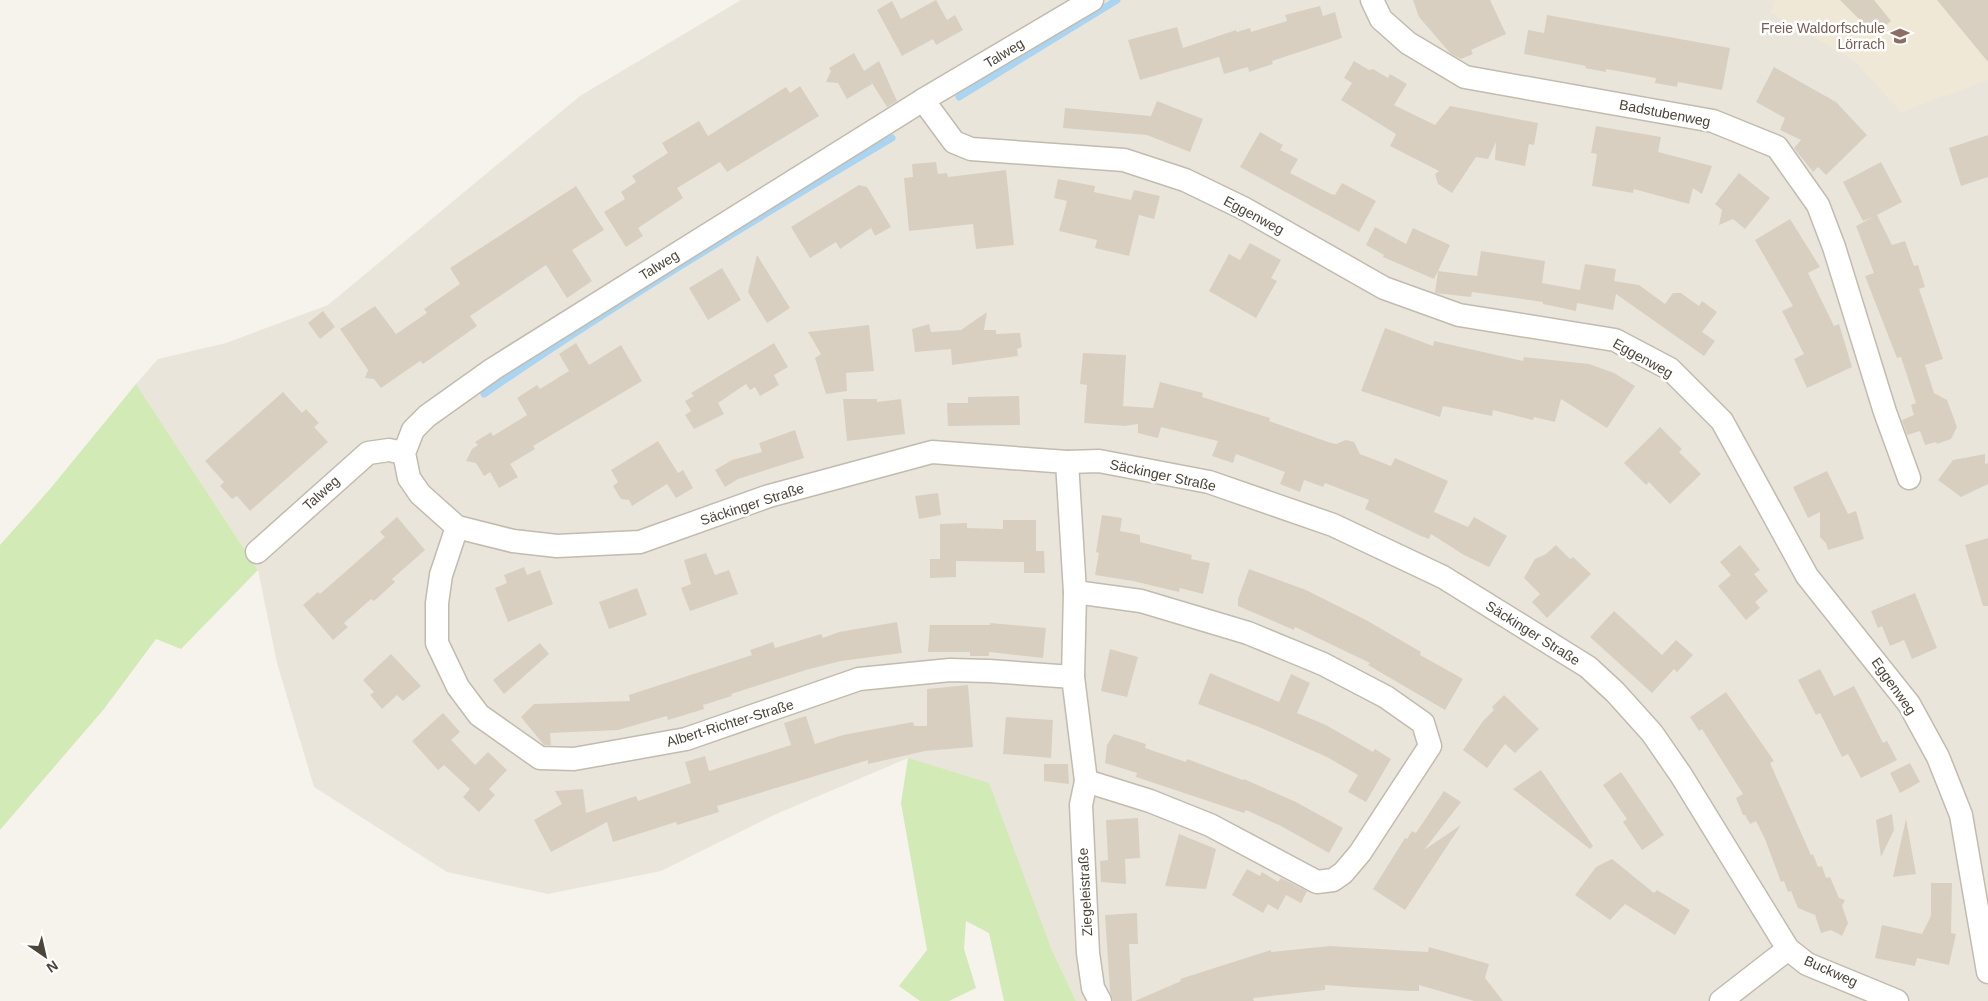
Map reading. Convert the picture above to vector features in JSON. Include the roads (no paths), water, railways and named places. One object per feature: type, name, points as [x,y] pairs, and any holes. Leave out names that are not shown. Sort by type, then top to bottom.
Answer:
[{"type":"street","name":"Talweg","points":[[256,552],[368,453],[389,450],[404,453],[414,430],[427,416],[493,369],[923,100],[1092,0]]},
{"type":"street","name":"Badstubenweg","points":[[1372,0],[1381,19],[1408,43],[1465,77],[1713,121],[1777,147],[1818,205],[1909,478]]},
{"type":"street","name":"Eggenweg","points":[[923,100],[954,142],[971,149],[1124,160],[1185,180],[1244,209],[1384,288],[1459,315],[1615,340],[1670,369],[1722,421],[1807,576],[1909,704],[1938,757],[1961,815],[1988,972]]},
{"type":"street","name":"Säckinger Straße","points":[[404,453],[409,478],[420,494],[456,527],[513,541],[557,546],[640,542],[769,496],[932,452],[1066,462],[1099,461],[1209,482],[1334,525],[1443,577],[1588,667],[1615,692],[1652,733],[1681,775],[1788,949]]},
{"type":"street","name":"Ziegeleistraße","points":[[1066,462],[1075,592],[1074,677],[1086,781],[1081,805],[1088,953],[1093,988],[1100,1001]]},
{"type":"street","name":"Albert-Richter-Straße","points":[[456,527],[441,575],[437,603],[437,644],[458,687],[479,715],[540,758],[574,759],[686,739],[859,679],[950,670],[1074,677]]},
{"type":"street","points":[[1075,592],[1141,601],[1248,632],[1323,664],[1386,697],[1423,723],[1430,746],[1360,853],[1343,873],[1333,880],[1317,882],[1210,825],[1150,801],[1086,781]]},
{"type":"street","name":"Buckweg","points":[[1721,1001],[1788,949],[1807,964],[1897,1001]]},
{"type":"waterway","points":[[959,97],[1117,0]]},
{"type":"waterway","points":[[484,394],[584,327],[892,138]]},
{"type":"place","name":"Freie Waldorfschule Lörrach","points":[[1900,36]]}]
